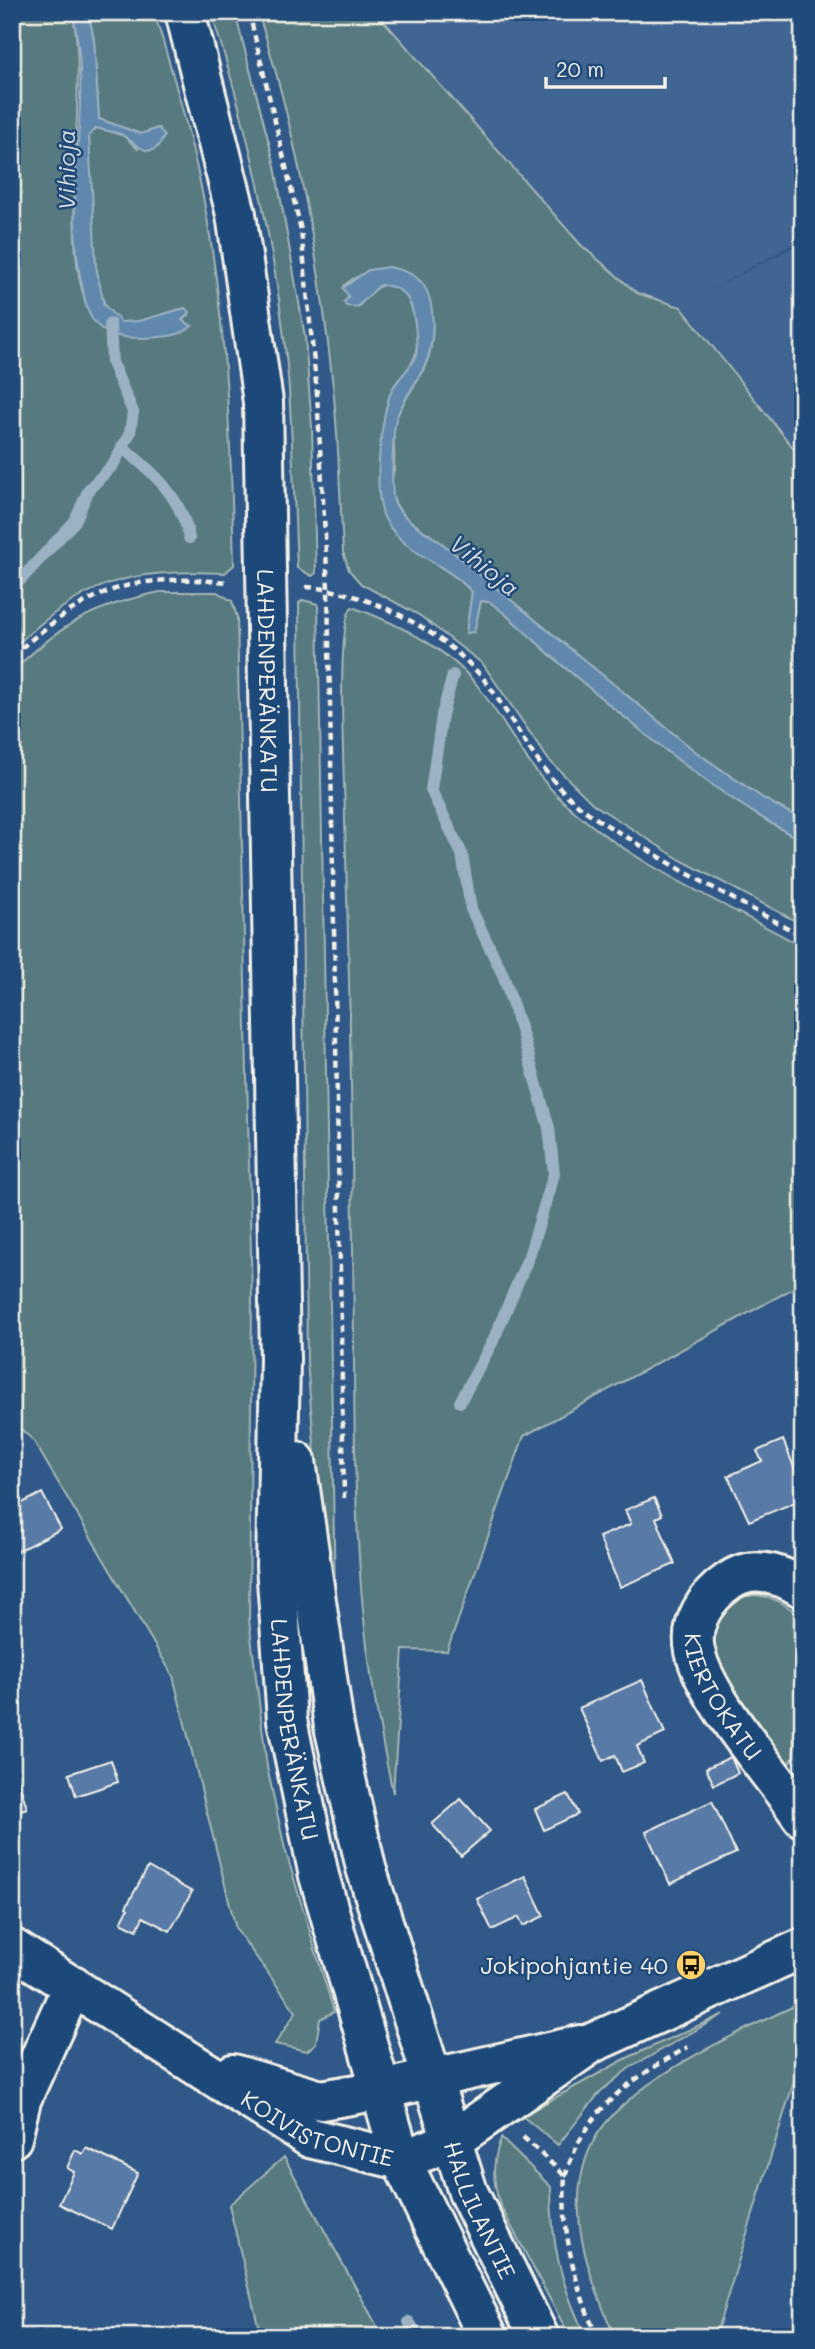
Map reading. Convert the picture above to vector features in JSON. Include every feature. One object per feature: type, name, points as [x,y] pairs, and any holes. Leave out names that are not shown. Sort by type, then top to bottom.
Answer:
[{"type":"main road","name":"LAHDENPERÄNKATU","points":[[185,12],[236,214],[263,402],[280,1359],[275,1566],[287,1720],[319,1876],[381,2090]]},
{"type":"main road","name":"LAHDENPERÄNKATU","points":[[280,1359],[334,1726],[366,1868],[431,2078]]},
{"type":"main road","name":"KIERTOKATU","points":[[799,1798],[730,1719],[701,1669],[694,1649],[694,1626],[714,1593],[739,1576],[766,1572],[785,1577],[803,1588]]},
{"type":"main road","name":"KOIVISTONTIE","points":[[12,1948],[310,2138],[401,2160],[450,2142],[592,2043]]},
{"type":"main road","points":[[592,2043],[803,1948]]},
{"type":"main road","points":[[12,2138],[21,2099],[73,1985]]},
{"type":"main road","name":"KOIVISTONTIE","points":[[192,2061],[321,2100],[381,2090],[592,2043]]},
{"type":"main road","name":"HALLILANTIE","points":[[431,2078],[468,2192],[539,2337]]},
{"type":"main road","name":"HALLILANTIE","points":[[381,2090],[401,2160],[488,2337]]},
{"type":"path","points":[[248,12],[301,230],[317,394],[328,588],[344,1501]]},
{"type":"path","points":[[12,656],[72,607],[115,588],[161,579],[328,588],[371,602],[404,618],[464,658],[492,690],[547,774],[591,815],[678,869],[803,936]]},
{"type":"path","points":[[597,2337],[574,2274],[567,2242],[564,2217],[565,2176],[583,2131],[609,2099],[699,2040]]},
{"type":"path","points":[[503,2106],[515,2129],[565,2176]]},
{"type":"shaded area","points":[[72,12],[88,12],[94,40],[99,119],[141,134],[159,128],[164,136],[160,144],[150,151],[114,132],[97,128],[89,135],[96,266],[104,305],[121,322],[139,321],[185,308],[190,312],[182,320],[192,326],[181,333],[141,338],[114,335],[97,325],[87,308],[76,251],[80,79]]},
{"type":"shaded area","points":[[376,12],[803,12],[803,238],[711,290],[803,242],[803,460],[681,307],[637,293],[581,245]]},
{"type":"shaded area","points":[[389,267],[412,274],[418,279],[429,297],[433,321],[428,358],[396,419],[393,498],[400,511],[696,752],[764,799],[803,820],[803,841],[739,803],[678,760],[490,602],[481,601],[474,632],[466,633],[472,592],[394,533],[382,510],[379,494],[381,436],[392,390],[416,355],[414,316],[408,300],[398,289],[380,285],[357,307],[346,306],[344,302],[349,297],[343,288],[368,270]]},
{"type":"green space","points":[[12,12],[72,12],[77,46],[78,87],[74,227],[78,269],[86,304],[102,329],[182,320],[189,315],[185,308],[145,320],[121,322],[110,313],[102,294],[92,238],[89,135],[97,127],[124,136],[138,149],[155,129],[141,134],[99,119],[94,40],[88,12],[154,12],[191,144],[214,266],[227,394],[234,565],[225,573],[160,573],[109,584],[62,607],[12,649]]},
{"type":"green space","points":[[211,12],[235,12],[275,166],[305,337],[312,428],[316,573],[312,576],[297,568],[288,376],[269,238],[238,101]]},
{"type":"green space","points":[[258,12],[376,12],[581,245],[637,293],[681,307],[803,460],[803,820],[764,799],[696,752],[404,515],[393,499],[391,489],[394,429],[397,416],[423,371],[430,351],[430,303],[425,289],[416,278],[404,271],[365,274],[344,286],[349,297],[344,302],[359,306],[375,289],[389,284],[398,287],[406,295],[411,306],[416,331],[416,352],[413,362],[393,388],[386,410],[379,495],[389,520],[399,533],[472,592],[466,633],[474,631],[481,601],[490,602],[678,760],[739,803],[803,841],[803,925],[679,859],[593,804],[548,759],[483,664],[419,615],[361,584],[349,570],[343,552],[335,408],[314,245],[284,103]]},
{"type":"green space","points":[[160,592],[217,592],[232,601],[237,617],[252,1301],[249,1620],[267,1767],[285,1849],[334,2012],[320,2019],[316,2043],[307,2051],[275,2044],[296,2012],[236,1929],[173,1676],[33,1440],[12,1421],[12,672],[46,641],[79,619],[136,597]]},
{"type":"green space","points":[[303,600],[318,604],[335,1598],[317,1478],[307,1362],[299,603]]},
{"type":"green space","points":[[352,607],[420,638],[465,671],[540,777],[592,826],[680,882],[803,947],[803,1283],[524,1436],[447,1651],[403,1650],[393,1793],[368,1656],[357,1521],[342,708],[344,643],[347,619]]},
{"type":"green space","points":[[756,1595],[770,1598],[790,1609],[800,1620],[804,1630],[802,1680],[793,1758],[786,1766],[780,1764],[711,1657],[709,1633],[727,1605],[741,1597]]},
{"type":"green space","points":[[803,2002],[803,2052],[715,2337],[615,2337],[588,2266],[579,2216],[579,2191],[593,2142],[608,2120],[657,2079],[718,2043]]},
{"type":"green space","points":[[724,2014],[628,2069],[601,2091],[558,2145],[522,2116],[627,2058]]},
{"type":"green space","points":[[501,2138],[551,2187],[553,2228],[559,2264],[570,2300],[586,2337],[570,2337],[500,2205],[494,2171]]},
{"type":"green space","points":[[284,2157],[383,2337],[261,2337],[229,2205]]},
{"type":"building","points":[[783,1440],[796,1472],[803,1469],[803,1499],[749,1521],[728,1476],[762,1461],[757,1451]]},
{"type":"building","points":[[42,1493],[61,1529],[14,1553],[12,1508]]},
{"type":"building","points":[[654,1498],[662,1515],[656,1518],[675,1564],[620,1587],[599,1537],[631,1524],[625,1510]]},
{"type":"building","points":[[642,1680],[665,1733],[637,1746],[644,1763],[622,1772],[615,1755],[603,1761],[579,1708]]},
{"type":"building","points":[[731,1757],[738,1773],[714,1785],[706,1768]]},
{"type":"building","points":[[12,1760],[27,1808],[12,1813]]},
{"type":"building","points":[[111,1760],[118,1782],[76,1796],[69,1774]]},
{"type":"building","points":[[568,1794],[578,1814],[544,1830],[535,1809]]},
{"type":"building","points":[[461,1799],[490,1831],[461,1856],[432,1824]]},
{"type":"building","points":[[712,1801],[736,1853],[670,1884],[646,1832]]},
{"type":"building","points":[[148,1867],[192,1892],[170,1931],[143,1917],[137,1930],[121,1922],[128,1909],[126,1907]]},
{"type":"building","points":[[525,1876],[544,1916],[523,1926],[519,1917],[492,1930],[477,1899]]},
{"type":"building","points":[[86,2148],[138,2173],[112,2229],[59,2204],[74,2172],[67,2168],[75,2150],[83,2154]]},
{"type":"waterway","points":[[12,589],[75,521],[89,489],[113,465],[130,433],[133,412],[112,363],[110,324]]},
{"type":"waterway","points":[[122,447],[145,466],[173,498],[189,538]]},
{"type":"waterway","points":[[453,675],[442,715],[431,790],[462,854],[471,909],[503,975],[522,1033],[549,1128],[554,1174],[529,1256],[493,1341],[460,1402]]},
{"type":"waterway","points":[[409,2322],[419,2337]]},
{"type":"place","name":"Jokipohjantie 40","points":[[691,1965]]},
{"type":"water label","name":"Vihioja","points":[[65,170]]},
{"type":"water label","name":"Vihioja","points":[[485,565]]}]
